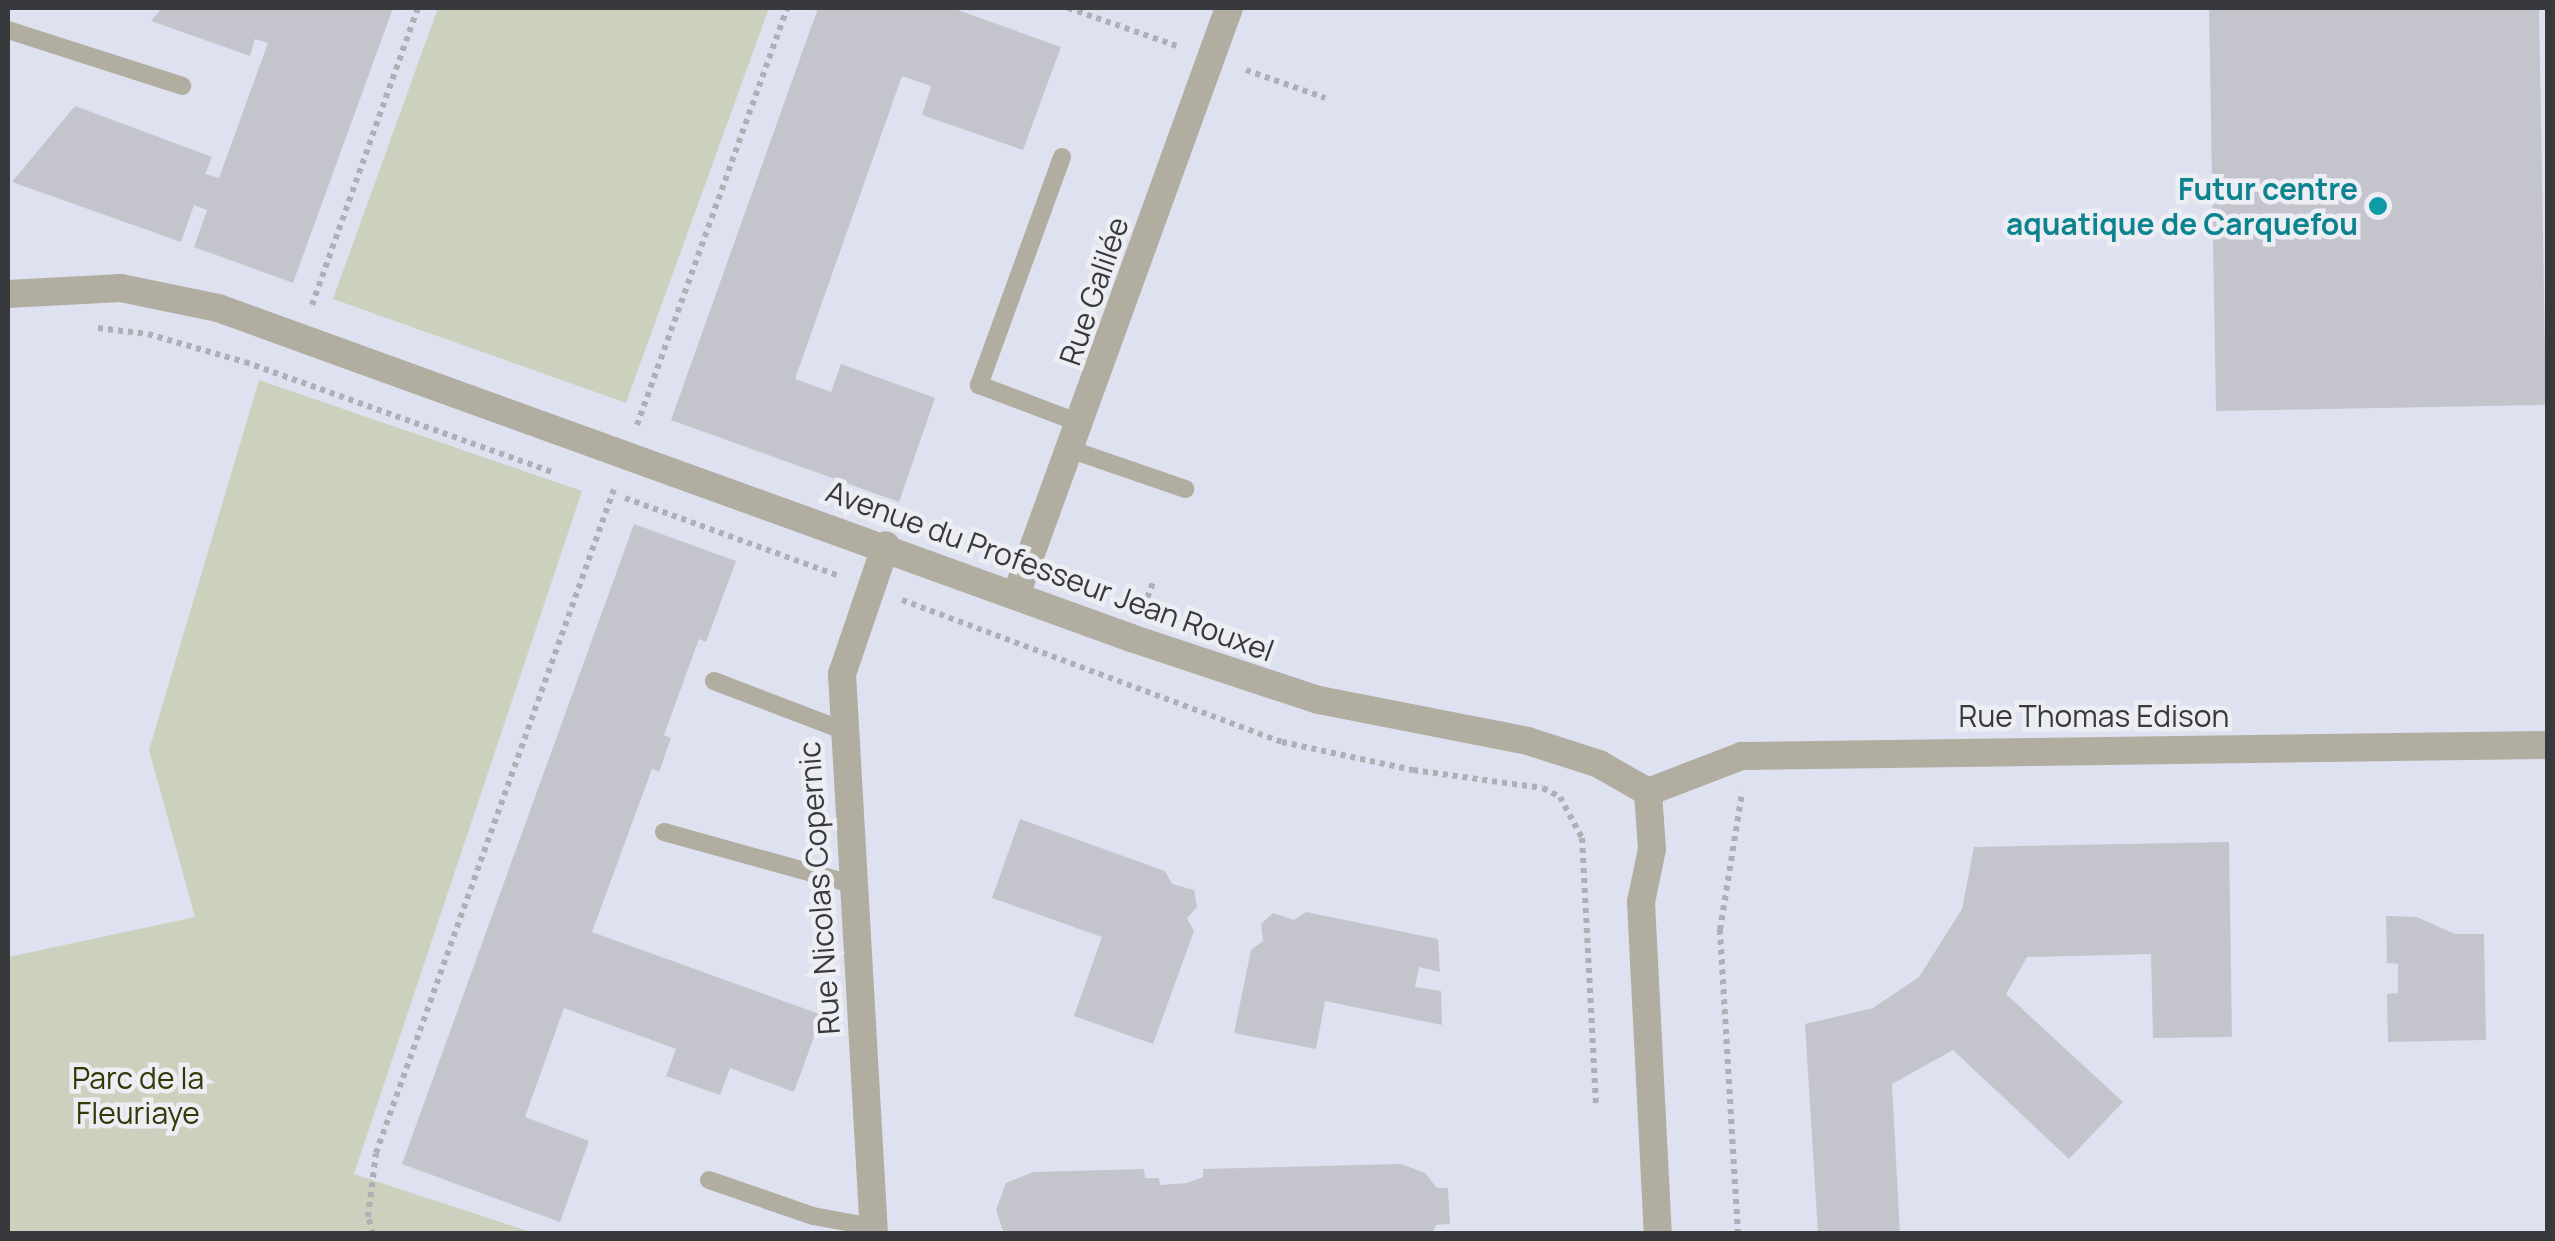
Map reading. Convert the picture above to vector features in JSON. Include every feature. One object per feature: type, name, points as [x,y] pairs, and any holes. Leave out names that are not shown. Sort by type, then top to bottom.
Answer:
[{"type":"street","name":"Rue Galilée","points":[[1016,595],[1077,437],[1229,8]]},
{"type":"street","name":"Avenue du Professeur Jean Rouxel","points":[[8,294],[121,288],[218,308],[1319,700],[1528,741],[1598,764],[1648,792]]},
{"type":"street","name":"Rue Nicolas Copernic","points":[[873,1230],[842,730],[842,674],[886,545]]},
{"type":"street","name":"Rue Thomas Edison","points":[[1648,792],[1742,756],[2548,745]]},
{"type":"street","points":[[1648,792],[1652,849],[1642,902],[1658,1234]]},
{"type":"lane","points":[[8,30],[182,86]]},
{"type":"lane","points":[[1062,158],[979,385],[1186,490]]},
{"type":"lane","points":[[714,681],[842,730]]},
{"type":"lane","points":[[664,832],[852,884]]},
{"type":"lane","points":[[709,1180],[813,1216],[873,1230]]},
{"type":"path","points":[[285,376],[418,8]]},
{"type":"path","points":[[373,1234],[368,1218],[376,1153],[787,8]]},
{"type":"path","points":[[92,328],[148,334],[285,376],[558,474]]},
{"type":"path","points":[[594,487],[1282,742],[1413,770],[1543,788],[1560,798],[1582,838],[1596,1105]]},
{"type":"path","points":[[1738,1234],[1720,930],[1742,802],[1742,756]]},
{"type":"shaded area","points":[[8,8],[2547,8],[2547,1233],[8,1233]]},
{"type":"green space","points":[[438,8],[769,8],[626,403],[333,299]]},
{"type":"green space","name":"Parc de la Fleuriaye","points":[[259,380],[582,491],[354,1174],[534,1233],[8,1233],[8,957],[195,917],[149,750]]},
{"type":"building","points":[[162,8],[393,8],[293,283],[194,247],[207,210],[194,205],[181,242],[12,182],[75,106],[212,157],[205,174],[219,178],[268,43],[255,39],[250,56],[151,21]]},
{"type":"building","points":[[818,8],[952,8],[1061,47],[1023,150],[922,115],[931,86],[902,76],[795,379],[831,392],[841,364],[935,398],[899,502],[671,420]]},
{"type":"building","name":"Futur centre aquatique de Carquefou","points":[[2209,8],[2539,8],[2546,405],[2216,411]]},
{"type":"building","points":[[634,524],[736,561],[706,642],[699,639],[664,735],[671,738],[659,772],[652,769],[592,932],[822,1015],[794,1092],[730,1068],[720,1095],[666,1076],[676,1049],[564,1008],[525,1117],[589,1141],[560,1222],[402,1164]]},
{"type":"building","points":[[1020,819],[1165,871],[1172,884],[1194,890],[1197,907],[1187,918],[1194,931],[1153,1044],[1074,1016],[1102,937],[992,898]]},
{"type":"building","points":[[2229,842],[2232,1037],[2153,1038],[2151,954],[2027,957],[2006,994],[2123,1102],[2069,1159],[1953,1050],[1892,1084],[1900,1234],[1818,1234],[1805,1024],[1873,1008],[1919,977],[1962,909],[1974,847]]},
{"type":"building","points":[[1306,912],[1438,939],[1440,972],[1419,967],[1415,987],[1441,991],[1442,1025],[1325,1001],[1316,1049],[1234,1033],[1251,950],[1263,941],[1261,924],[1273,913],[1294,920]]},
{"type":"building","points":[[2386,916],[2417,917],[2455,934],[2484,934],[2486,1040],[2388,1042],[2387,994],[2398,993],[2398,964],[2387,963]]},
{"type":"building","points":[[1401,1164],[1425,1173],[1437,1188],[1448,1188],[1450,1224],[1436,1225],[1432,1234],[1004,1234],[996,1210],[1006,1183],[1033,1172],[1144,1169],[1145,1178],[1159,1178],[1160,1185],[1187,1183],[1203,1177],[1203,1169]]},
{"type":"place","name":"Futur centre aquatique de Carquefou","points":[[2378,206]]}]
